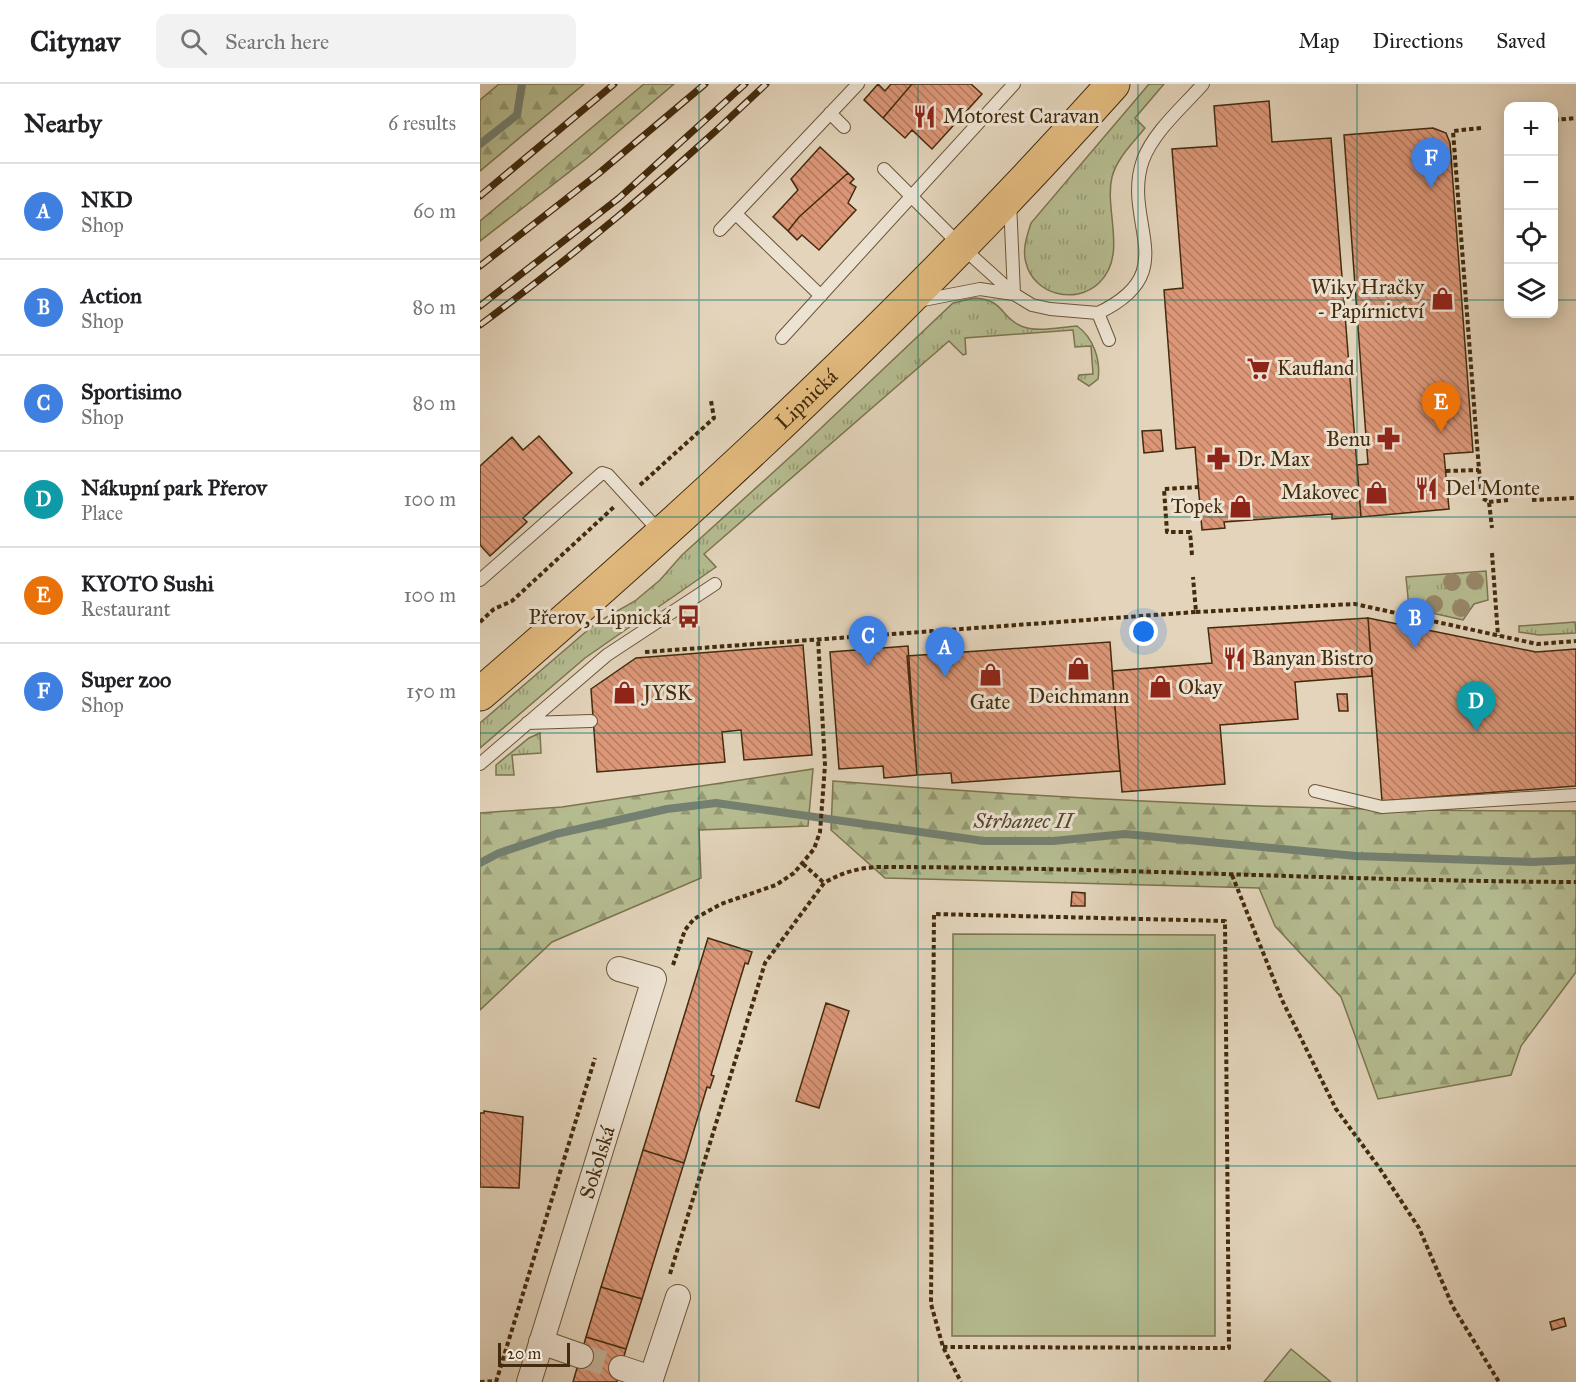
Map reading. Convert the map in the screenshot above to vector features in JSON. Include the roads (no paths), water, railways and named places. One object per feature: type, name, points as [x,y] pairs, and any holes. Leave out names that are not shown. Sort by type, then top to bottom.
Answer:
[{"type":"main road","name":"Lipnická","points":[[480,694],[809,396],[963,248],[1113,84]]},
{"type":"street","name":"Sokolská","points":[[529,1382],[654,979],[619,969]]},
{"type":"street","points":[[621,1368],[651,1380],[674,1286]]},
{"type":"street","points":[[541,1342],[581,1356]]},
{"type":"lane","points":[[720,230],[858,84]]},
{"type":"lane","points":[[782,338],[1014,84]]},
{"type":"lane","points":[[884,170],[913,196],[963,248],[1014,294],[1041,308],[1098,313],[1117,304],[1131,293],[1144,271],[1139,182],[1143,160],[1155,139],[1203,84]]},
{"type":"lane","points":[[830,113],[844,127]]},
{"type":"lane","points":[[1010,197],[1014,294]]},
{"type":"lane","points":[[736,214],[821,296]]},
{"type":"lane","points":[[903,304],[980,289],[1014,294]]},
{"type":"lane","points":[[1098,313],[1109,340]]},
{"type":"lane","points":[[480,580],[602,473],[608,475],[660,532]]},
{"type":"lane","points":[[480,764],[607,655],[715,584]]},
{"type":"lane","points":[[527,723],[591,721]]},
{"type":"lane","points":[[1315,791],[1382,807],[1576,795]]},
{"type":"waterway","points":[[480,144],[517,115],[522,84]]},
{"type":"waterway","name":"Strhanec II","points":[[480,863],[499,853],[556,834],[667,809],[716,803],[984,841],[1053,841],[1125,834],[1356,856],[1531,862],[1576,860]]},
{"type":"tunnel","points":[[581,1356],[621,1368]]},
{"type":"railway","points":[[480,196],[614,84]]},
{"type":"railway","points":[[480,266],[598,174],[705,84]]},
{"type":"railway","points":[[480,306],[619,198],[745,84]]},
{"type":"railway","points":[[480,325],[627,209],[766,84]]},
{"type":"place","name":"Motorest Caravan","points":[[925,116]]},
{"type":"place","name":"Super zoo","points":[[1431,188]]},
{"type":"place","name":"Wiky Hračky - Papírnictví","points":[[1442,299]]},
{"type":"place","name":"Kaufland","points":[[1259,368]]},
{"type":"place","name":"KYOTO Sushi","points":[[1441,432]]},
{"type":"place","name":"Benu","points":[[1389,439]]},
{"type":"place","name":"Dr. Max","points":[[1219,459]]},
{"type":"place","name":"Del Monte","points":[[1427,488]]},
{"type":"place","name":"Makovec","points":[[1377,492]]},
{"type":"place","name":"Topek","points":[[1241,506]]},
{"type":"place","name":"Přerov, Lipnická","points":[[689,617]]},
{"type":"place","name":"Action","points":[[1415,648]]},
{"type":"place","name":"Banyan Bistro","points":[[1234,658]]},
{"type":"place","name":"Sportisimo","points":[[868,666]]},
{"type":"place","name":"Deichmann","points":[[1079,668]]},
{"type":"place","name":"Gate","points":[[990,674]]},
{"type":"place","name":"NKD","points":[[945,677]]},
{"type":"place","name":"Okay","points":[[1160,687]]},
{"type":"place","name":"JYSK","points":[[625,693]]},
{"type":"place","name":"Nákupní park Přerov","points":[[1476,731]]}]
